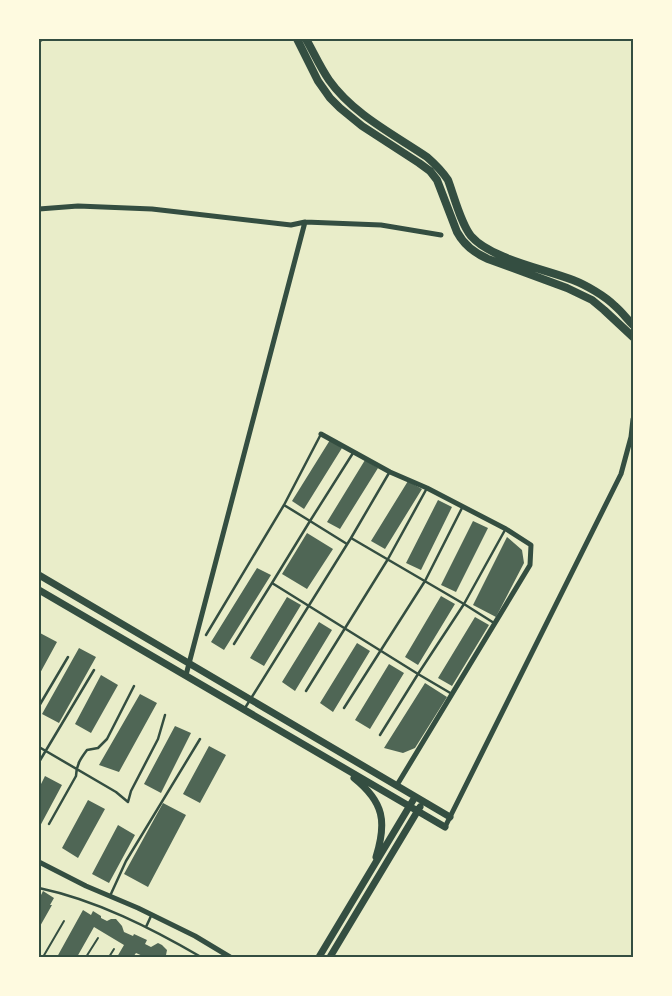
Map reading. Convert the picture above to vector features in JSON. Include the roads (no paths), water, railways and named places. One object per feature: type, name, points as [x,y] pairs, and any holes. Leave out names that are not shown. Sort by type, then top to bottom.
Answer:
[{"type":"main road","points":[[297,39],[318,82],[340,108],[362,126],[430,171],[437,180],[457,232],[466,246],[488,260],[567,288],[592,300],[633,337]]},
{"type":"main road","points":[[306,39],[323,71],[345,100],[378,125],[427,157],[444,173],[466,229],[471,236],[486,248],[503,256],[575,280],[613,304],[633,326]]},
{"type":"street","points":[[39,209],[78,206],[152,209],[291,225],[305,222],[381,225],[441,235]]},
{"type":"street","points":[[186,675],[305,222]]},
{"type":"street","points":[[39,590],[445,827],[621,474],[631,437],[633,419]]},
{"type":"street","points":[[321,434],[390,472],[463,506],[531,545],[530,565],[397,785]]},
{"type":"street","points":[[39,575],[450,817]]},
{"type":"street","points":[[334,762],[363,785],[378,805],[382,831],[372,869]]},
{"type":"street","points":[[319,957],[415,797]]},
{"type":"street","points":[[330,957],[423,801]]},
{"type":"street","points":[[39,862],[86,886],[152,914],[230,957]]},
{"type":"lane","points":[[206,635],[284,505],[321,434]]},
{"type":"lane","points":[[234,644],[354,452]]},
{"type":"lane","points":[[244,710],[390,472]]},
{"type":"lane","points":[[306,691],[388,559],[427,488]]},
{"type":"lane","points":[[284,505],[347,544]]},
{"type":"lane","points":[[344,708],[425,581],[463,506]]},
{"type":"lane","points":[[380,736],[464,604],[506,529]]},
{"type":"lane","points":[[351,538],[495,623]]},
{"type":"lane","points":[[272,583],[452,694]]},
{"type":"lane","points":[[39,706],[68,657]]},
{"type":"lane","points":[[39,762],[94,670]]},
{"type":"lane","points":[[49,824],[76,776],[76,768],[81,758],[87,750],[98,748],[107,739],[134,686]]},
{"type":"lane","points":[[39,747],[116,792],[128,802],[131,791],[158,739],[166,715]]},
{"type":"lane","points":[[110,896],[126,861],[200,739]]},
{"type":"lane","points":[[39,888],[101,907],[146,927],[201,957]]},
{"type":"lane","points":[[146,927],[152,914]]}]
